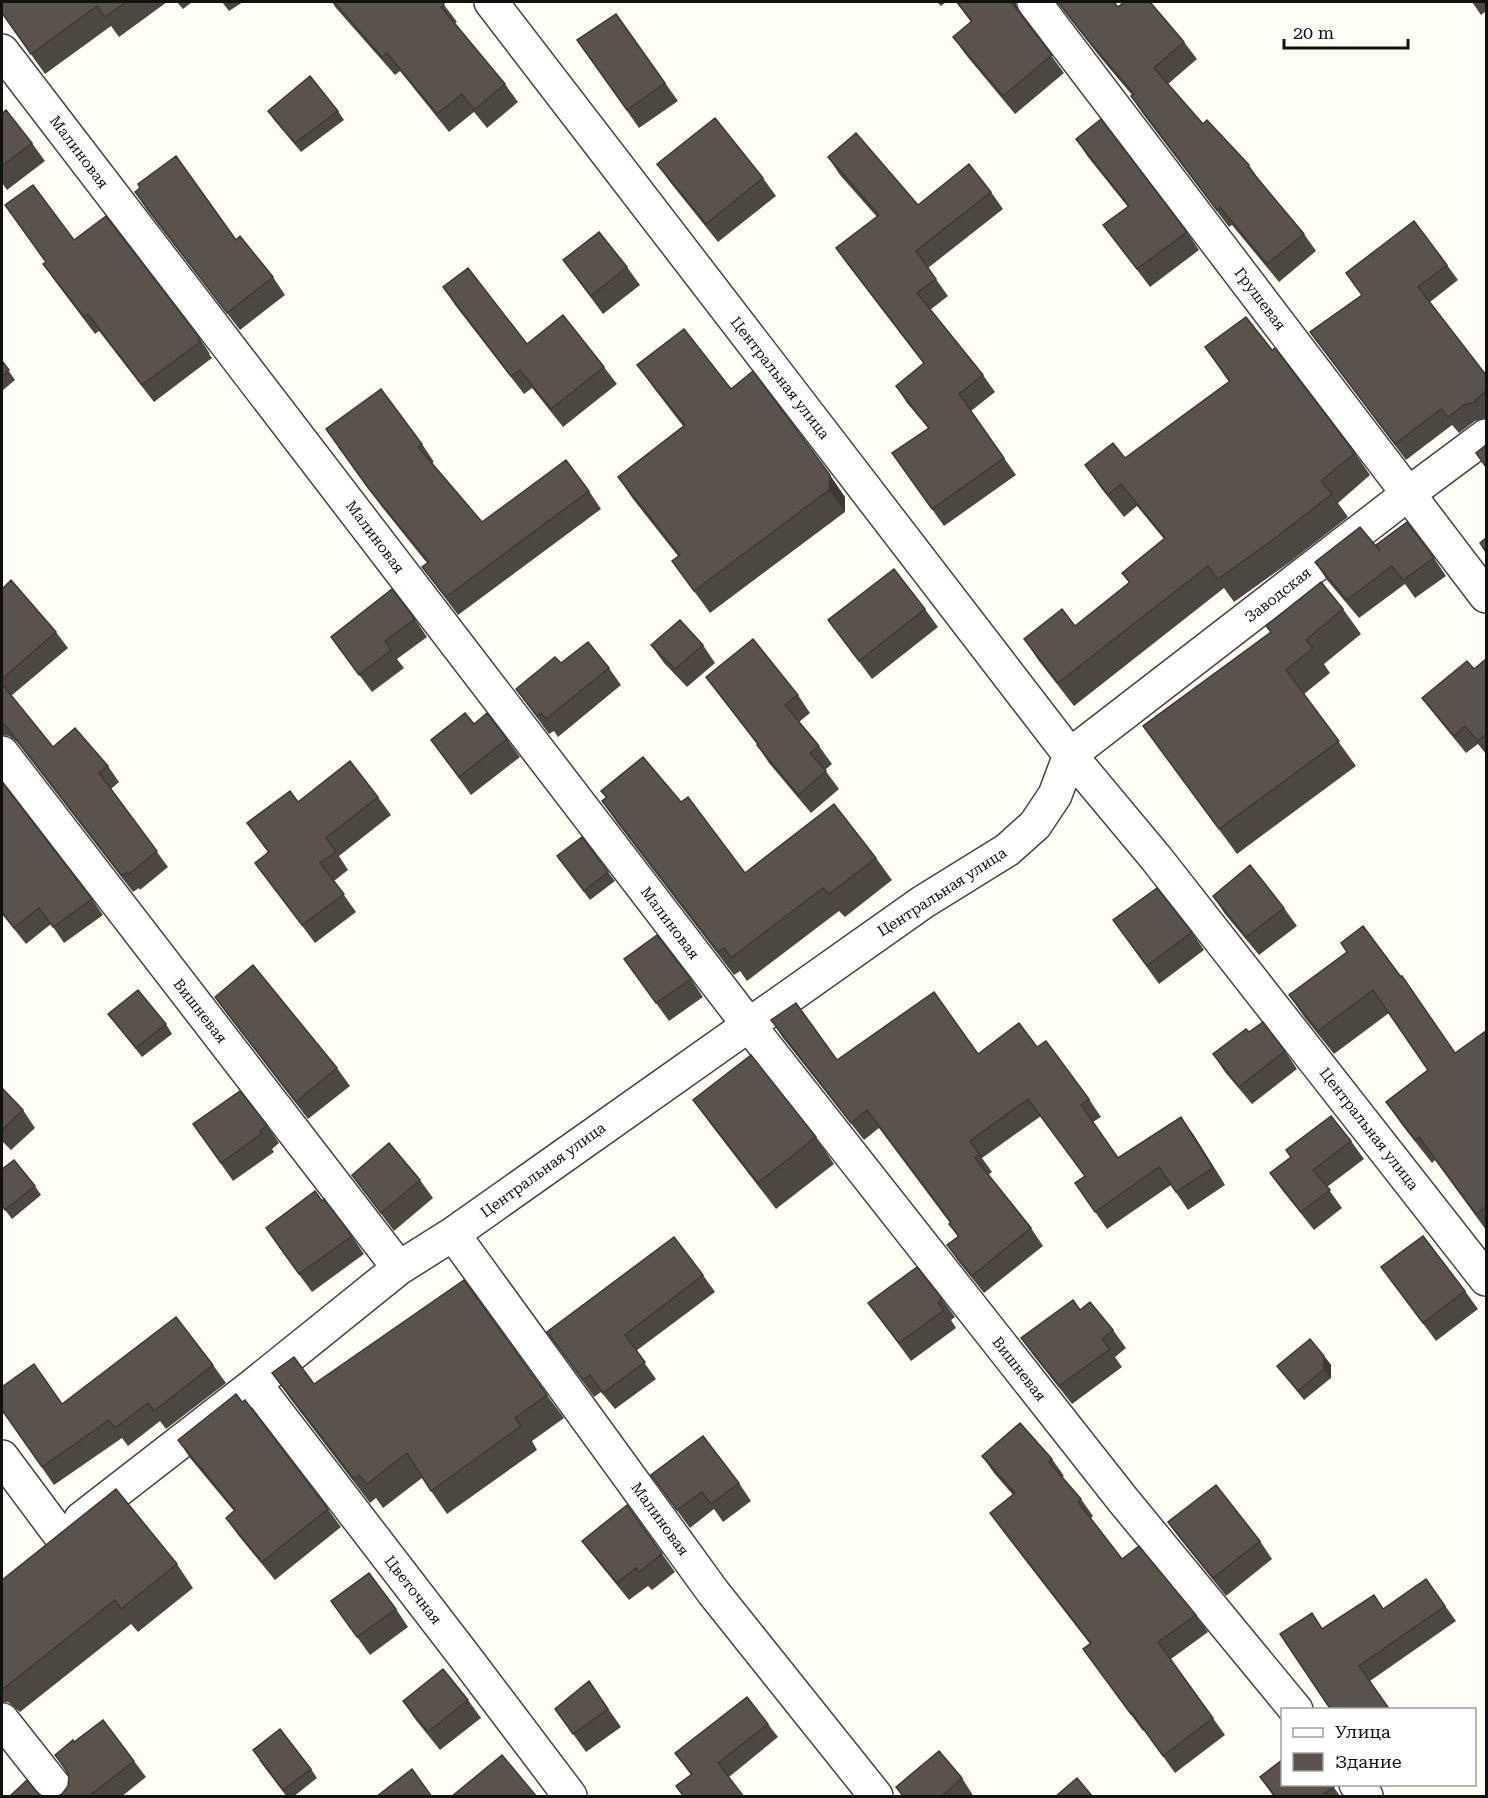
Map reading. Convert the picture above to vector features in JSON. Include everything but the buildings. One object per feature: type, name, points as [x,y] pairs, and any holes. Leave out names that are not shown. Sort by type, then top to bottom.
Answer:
[{"type":"street","name":"Центральная улица","points":[[491,2],[1070,755],[1156,858],[1486,1279]]},
{"type":"street","name":"Грушевая","points":[[1034,2],[1486,597]]},
{"type":"street","name":"Малиновая","points":[[2,51],[748,1024]]},
{"type":"street","name":"Заводская","points":[[1070,755],[1486,436]]},
{"type":"street","name":"Вишневая","points":[[2,753],[399,1269]]},
{"type":"street","name":"Центральная улица","points":[[2,1457],[48,1545],[399,1269],[453,1234],[923,902],[1008,850],[1035,825],[1055,795],[1070,755]]},
{"type":"street","name":"Вишневая","points":[[748,1024],[1123,1500],[1294,1708]]},
{"type":"street","name":"Малиновая","points":[[453,1234],[713,1592],[876,1797]]},
{"type":"street","name":"Цветочная","points":[[255,1384],[570,1797]]},
{"type":"street","points":[[2,1720],[62,1797]]}]
